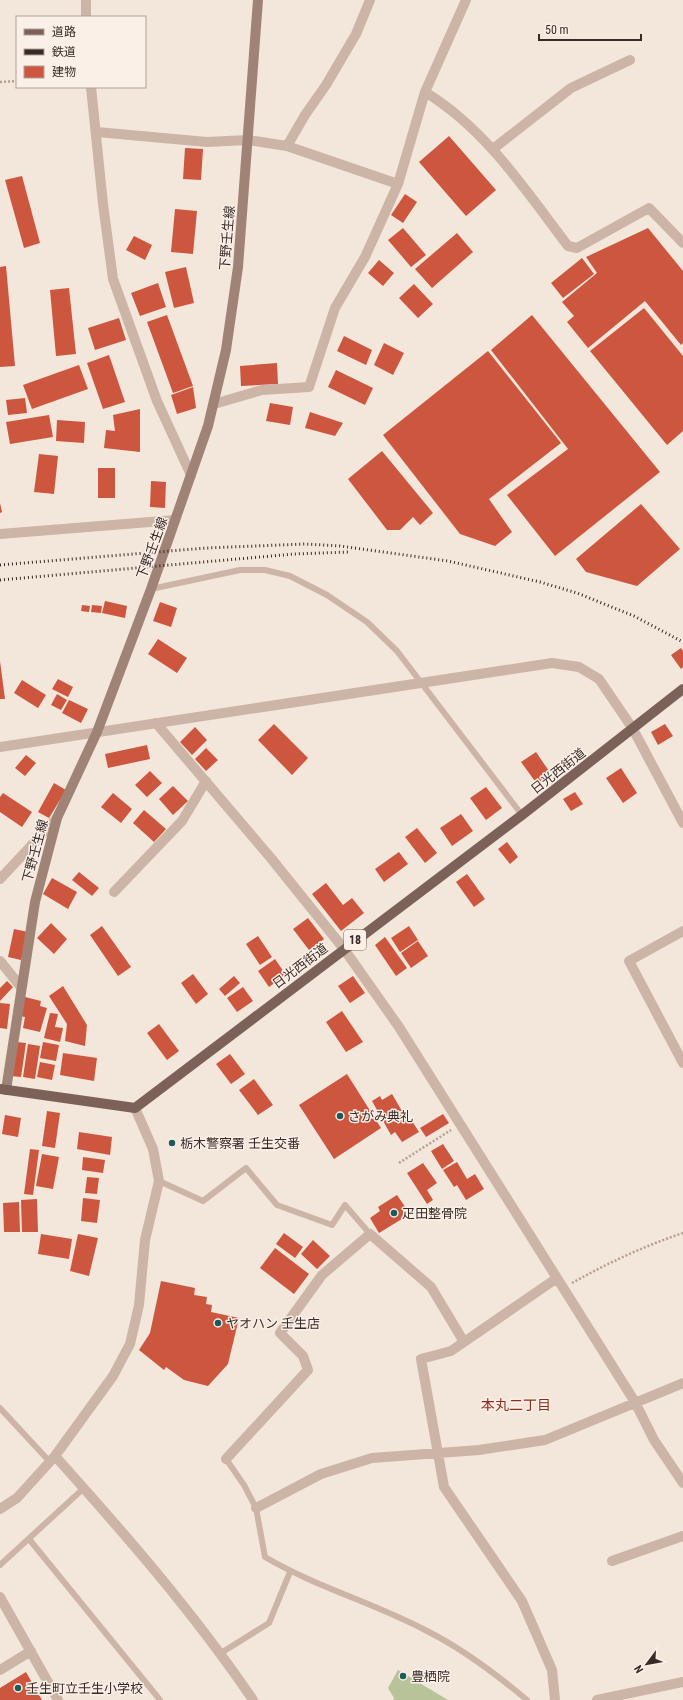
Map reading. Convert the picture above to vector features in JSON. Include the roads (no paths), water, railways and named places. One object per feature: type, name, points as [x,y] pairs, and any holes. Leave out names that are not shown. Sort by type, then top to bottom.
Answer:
[{"type":"main road","name":"下野壬生線","points":[[3,1089],[35,902],[57,818],[97,732],[192,475],[214,404],[226,350],[233,307],[248,140],[258,0]]},
{"type":"main road","name":"日光西街道","points":[[136,1108],[522,815],[683,689]]},
{"type":"main road","points":[[3,1089],[136,1108]]},
{"type":"street","points":[[86,0],[86,16]]},
{"type":"street","points":[[287,146],[305,115],[326,86],[356,34],[370,0]]},
{"type":"street","points":[[214,404],[262,390],[309,387],[335,308],[365,257],[398,184],[425,92],[466,0]]},
{"type":"street","points":[[493,149],[571,88],[630,60]]},
{"type":"street","points":[[91,88],[97,132],[103,204],[113,279],[157,401],[192,475]]},
{"type":"street","points":[[425,92],[446,105],[493,149],[568,246],[577,248],[649,208],[683,244]]},
{"type":"street","points":[[97,132],[207,142],[248,140],[287,146],[398,184]]},
{"type":"street","points":[[0,534],[175,520]]},
{"type":"street","points":[[0,747],[552,663],[579,667],[599,679],[632,729],[683,823]]},
{"type":"street","points":[[156,723],[270,857],[344,949],[399,1027],[635,1402],[654,1440],[683,1483]]},
{"type":"street","points":[[114,892],[182,821],[206,781]]},
{"type":"street","points":[[0,879],[57,818]]},
{"type":"street","points":[[683,931],[629,961],[683,1063]]},
{"type":"street","points":[[0,961],[21,987]]},
{"type":"street","points":[[0,1509],[17,1498],[52,1459],[113,1376],[130,1344],[139,1305],[145,1240],[159,1181],[153,1149],[136,1108]]},
{"type":"street","points":[[226,1459],[308,1370],[303,1356],[280,1333],[322,1275],[370,1234],[431,1287],[464,1342]]},
{"type":"street","points":[[554,1700],[552,1670],[522,1601],[444,1487],[421,1359],[451,1351],[557,1278]]},
{"type":"street","points":[[256,1508],[321,1474],[372,1458],[479,1450],[545,1440],[683,1383]]},
{"type":"street","points":[[52,1459],[84,1488],[140,1551],[221,1653],[253,1700]]},
{"type":"street","points":[[612,1561],[683,1536]]},
{"type":"street","points":[[0,1597],[58,1700]]},
{"type":"street","points":[[0,1670],[31,1652]]},
{"type":"street","points":[[597,1700],[683,1682]]},
{"type":"lane","points":[[151,589],[240,570],[265,570],[290,576],[327,596],[367,622],[397,650],[522,815]]},
{"type":"lane","points":[[159,1181],[203,1201],[246,1168],[277,1205],[332,1225],[345,1205],[370,1234]]},
{"type":"lane","points":[[0,1408],[52,1459]]},
{"type":"lane","points":[[226,1459],[244,1485],[256,1508],[265,1557],[290,1572],[428,1631],[490,1669],[526,1700]]},
{"type":"lane","points":[[0,1565],[84,1488]]},
{"type":"lane","points":[[29,1539],[160,1700]]},
{"type":"lane","points":[[221,1653],[270,1623],[290,1572]]},
{"type":"railway","points":[[0,565],[206,548],[305,544],[340,546],[448,561],[540,582],[577,593],[634,616],[683,642]]},
{"type":"railway","points":[[0,580],[294,554],[349,552]]},
{"type":"place","name":"さがみ典礼","points":[[340,1116]]},
{"type":"place","name":"栃木警察署 壬生交番","points":[[172,1143]]},
{"type":"place","name":"疋田整骨院","points":[[394,1213]]},
{"type":"place","name":"ヤオハン 壬生店","points":[[218,1323]]},
{"type":"place","name":"豊栖院","points":[[403,1676]]},
{"type":"place","name":"壬生町立壬生小学校","points":[[18,1688]]},
{"type":"district","name":"本丸二丁目","points":[[516,1405]]}]
